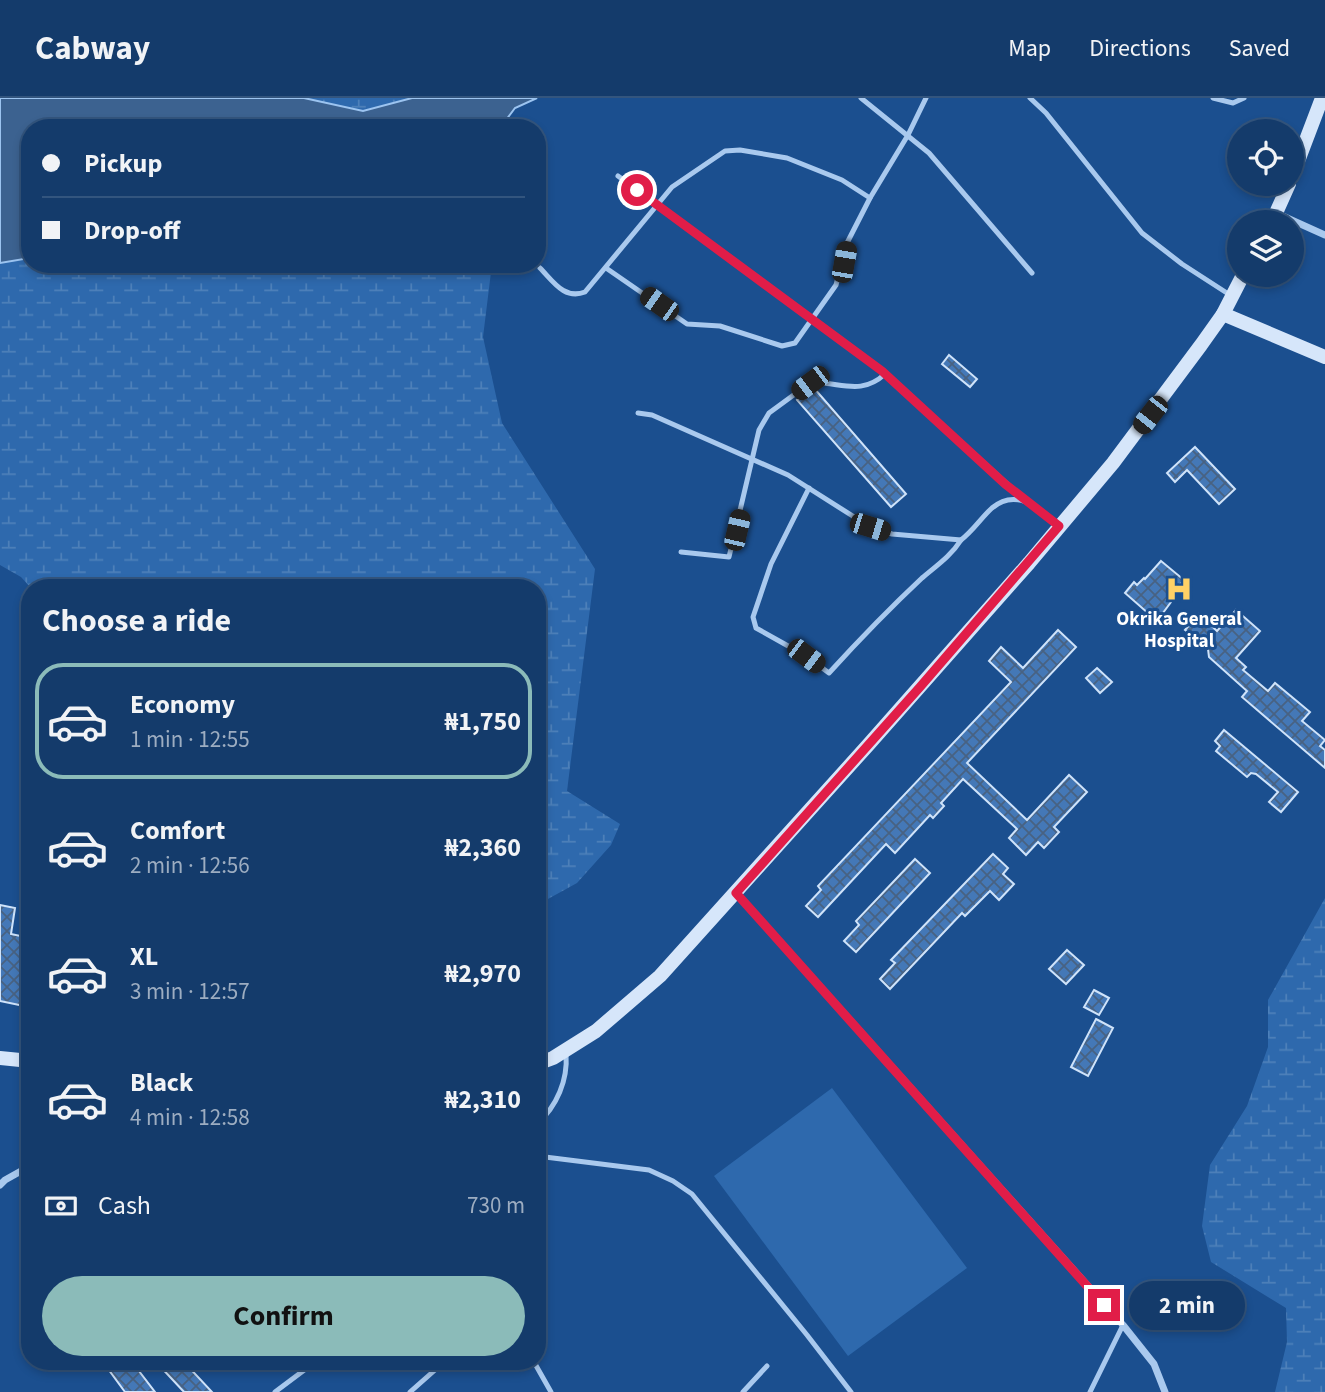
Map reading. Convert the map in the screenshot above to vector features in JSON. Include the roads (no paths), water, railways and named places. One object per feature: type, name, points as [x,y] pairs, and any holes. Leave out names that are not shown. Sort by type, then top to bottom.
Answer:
[{"type":"street","points":[[1304,147],[1322,101]]},
{"type":"street","points":[[1304,228],[1325,235]]},
{"type":"street","points":[[546,1060],[566,1051],[596,1031],[660,976],[920,687],[1113,463],[1223,314],[1236,287]]},
{"type":"street","points":[[1223,314],[1325,357]]},
{"type":"street","points":[[736,893],[1123,1325],[1154,1364],[1165,1392]]},
{"type":"street","points":[[0,1058],[21,1060]]},
{"type":"street","points":[[0,1185],[21,1171]]},
{"type":"lane","points":[[861,98],[937,162],[1032,273]]},
{"type":"lane","points":[[606,268],[687,324],[720,326],[782,346],[795,343],[836,285],[847,243],[926,98]]},
{"type":"lane","points":[[1030,98],[1046,113],[1142,233],[1182,264],[1231,296]]},
{"type":"lane","points":[[1213,98],[1233,103],[1244,98]]},
{"type":"lane","points":[[545,273],[564,293],[576,296],[585,292],[672,187],[725,151],[740,150],[787,158],[842,180],[870,198]]},
{"type":"lane","points":[[618,176],[886,374],[1025,500],[1038,507],[1059,526]]},
{"type":"lane","points":[[681,552],[729,557],[759,430],[769,414],[810,383],[852,387],[874,384],[886,374]]},
{"type":"lane","points":[[638,413],[652,415],[788,475],[870,527],[892,534],[961,540]]},
{"type":"lane","points":[[809,488],[771,564],[753,617],[756,628],[806,656],[829,673],[913,587],[955,551],[961,540],[971,533],[992,508],[1008,499],[1025,500]]},
{"type":"lane","points":[[546,1113],[564,1083],[567,1070],[566,1051]]},
{"type":"lane","points":[[546,1157],[649,1170],[673,1181],[692,1195],[851,1392]]},
{"type":"lane","points":[[1090,1392],[1123,1325]]},
{"type":"lane","points":[[743,1392],[767,1366]]},
{"type":"lane","points":[[275,1392],[304,1370]]},
{"type":"lane","points":[[410,1392],[435,1370]]},
{"type":"lane","points":[[539,1370],[551,1392]]},
{"type":"place","name":"Okrika General Hospital","points":[[1179,589]]}]
